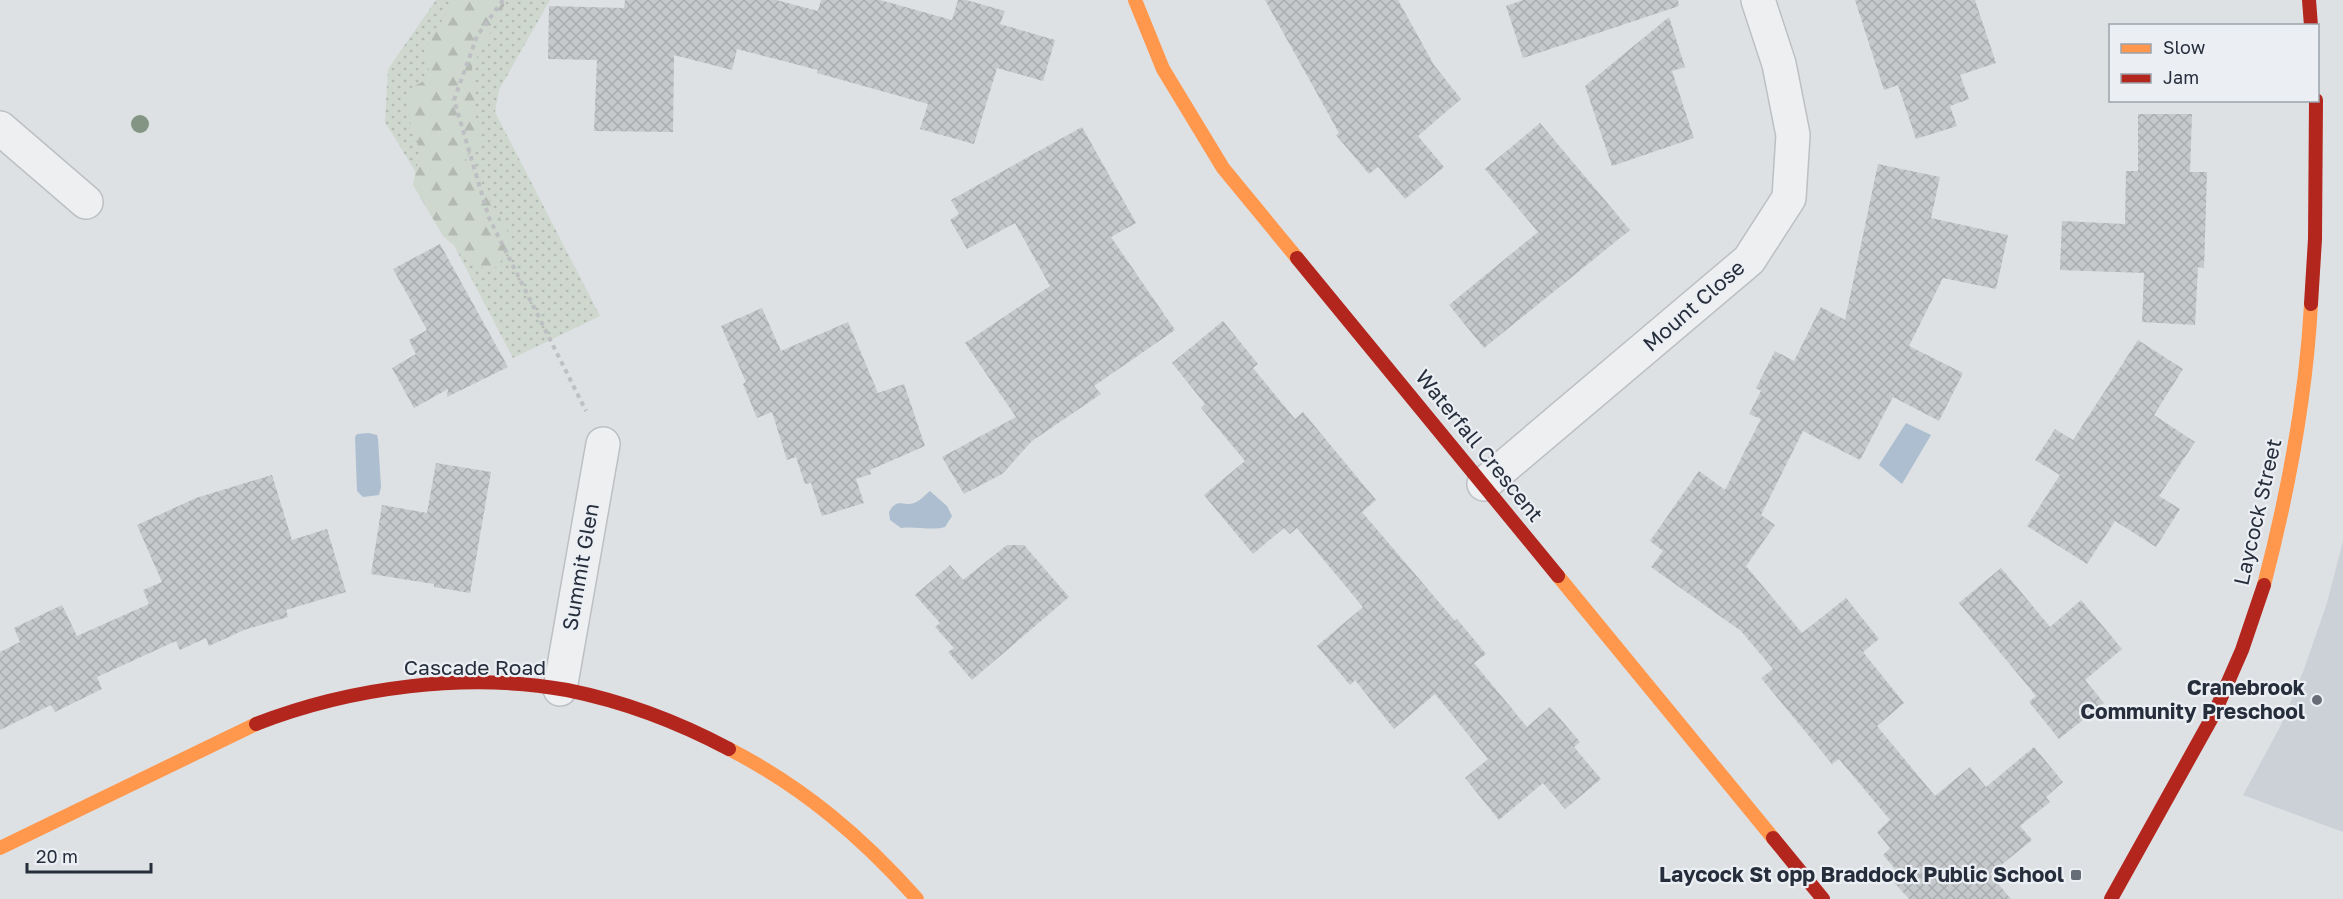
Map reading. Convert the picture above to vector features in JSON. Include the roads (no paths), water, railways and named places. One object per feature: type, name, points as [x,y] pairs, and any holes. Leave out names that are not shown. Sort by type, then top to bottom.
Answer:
[{"type":"street","name":"Waterfall Crescent","points":[[1134,0],[1163,69],[1223,168],[1823,899]]},
{"type":"street","name":"Mount Close","points":[[1484,484],[1749,260],[1789,198],[1793,135],[1779,63],[1758,0]]},
{"type":"street","points":[[2309,0],[2311,24]]},
{"type":"street","name":"Laycock Street","points":[[2111,899],[2207,728],[2226,688],[2242,650],[2278,532],[2297,433],[2309,328],[2316,228],[2316,102]]},
{"type":"street","points":[[0,128],[86,202]]},
{"type":"street","name":"Summit Glen","points":[[560,689],[603,444]]},
{"type":"street","name":"Cascade Road","points":[[0,848],[274,717],[363,694],[444,685],[490,685],[560,689],[603,700],[681,726],[727,748],[787,780],[817,802],[871,849],[918,899]]},
{"type":"water","points":[[1906,423],[1931,435],[1902,484],[1879,465]]},
{"type":"water","points":[[357,434],[377,435],[378,439],[381,487],[379,495],[363,497],[357,491],[355,437]]},
{"type":"water","points":[[930,491],[947,506],[952,516],[945,527],[901,528],[890,520],[889,512],[892,507],[897,504],[914,503]]},
{"type":"place","name":"Cranebrook Community Preschool","points":[[2317,700]]},
{"type":"place","name":"Laycock St opp Braddock Public School","points":[[2076,875]]}]
